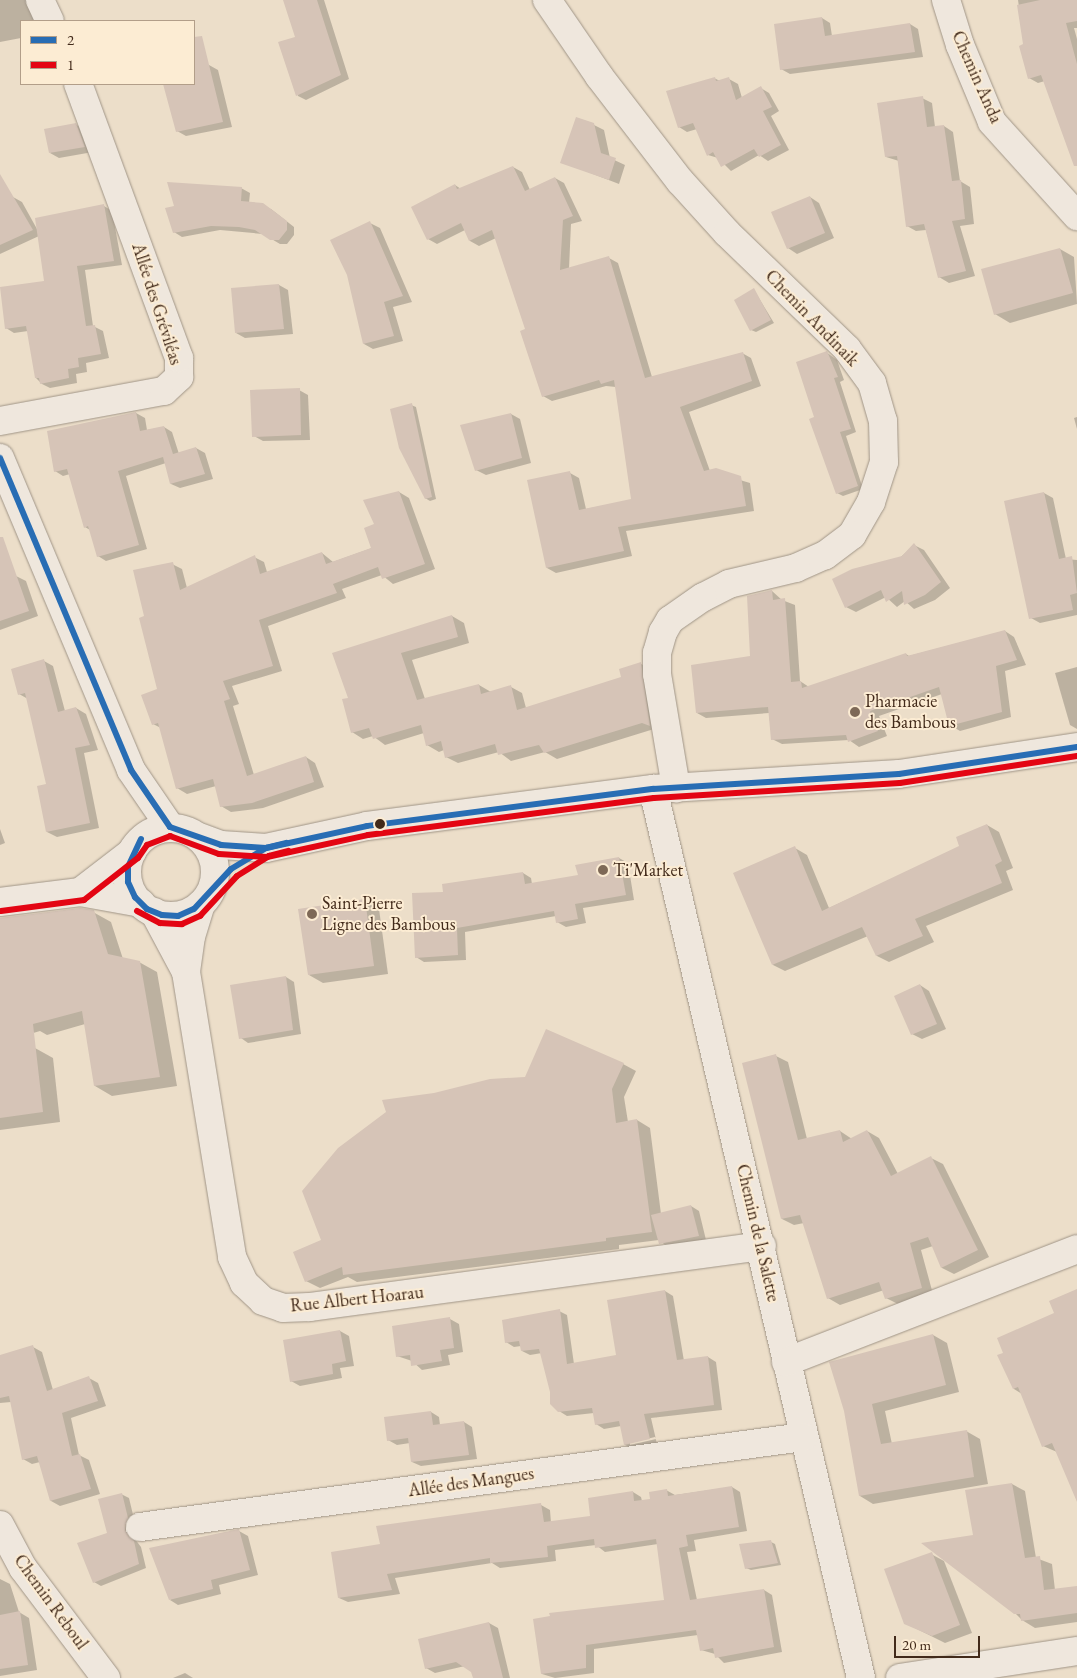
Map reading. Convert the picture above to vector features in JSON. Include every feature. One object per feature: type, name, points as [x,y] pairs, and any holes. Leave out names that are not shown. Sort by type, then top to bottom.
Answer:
[{"type":"street","points":[[40,0],[50,20]]},
{"type":"street","name":"Chemin Andinaik","points":[[547,0],[598,76],[680,181],[727,233],[847,349],[872,383],[883,421],[884,462],[871,502],[852,535],[825,555],[796,568],[729,584],[703,597],[670,620],[662,632],[657,653],[657,674],[665,788]]},
{"type":"street","name":"Chemin Anda","points":[[946,0],[960,45],[992,122],[1077,216]]},
{"type":"street","name":"Allée des Gréviléas","points":[[0,421],[164,390],[178,377],[179,358],[78,85]]},
{"type":"street","points":[[0,458],[131,770],[170,828]]},
{"type":"street","points":[[80,892],[154,831],[170,828],[186,830],[221,845],[266,848],[367,826],[665,788],[899,774],[1077,747]]},
{"type":"street","points":[[131,770],[137,846],[128,882],[148,908]]},
{"type":"street","name":"Chemin de la Salette","points":[[665,788],[786,1362],[861,1678]]},
{"type":"street","points":[[199,837],[210,849],[215,864],[206,897]]},
{"type":"street","points":[[0,902],[80,892],[178,916],[206,897],[231,869],[266,848]]},
{"type":"street","name":"Rue Albert Hoarau","points":[[206,897],[191,936],[186,972],[232,1257],[244,1283],[263,1301],[283,1308],[310,1307],[762,1246]]},
{"type":"street","name":"Rue Albert Hoarau","points":[[148,908],[186,972]]},
{"type":"street","points":[[786,1362],[1077,1249]]},
{"type":"street","name":"Allée des Mangues","points":[[140,1527],[803,1437]]},
{"type":"street","name":"Chemin Reboul","points":[[0,1525],[23,1568],[106,1678]]},
{"type":"street","points":[[900,1678],[1077,1650]]},
{"type":"building","points":[[283,0],[317,0],[341,75],[296,96],[278,42],[295,37]]},
{"type":"building","points":[[1040,0],[1077,0],[1077,21],[1066,23],[1077,64],[1077,166],[1074,166],[1041,75],[1028,79],[1019,46],[1023,44],[1017,5]]},
{"type":"building","points":[[822,17],[825,36],[910,23],[915,52],[780,70],[774,24]]},
{"type":"building","points":[[202,36],[223,122],[176,132],[163,85],[195,85],[195,37]]},
{"type":"building","points":[[715,77],[716,81],[729,77],[736,100],[761,86],[772,107],[763,111],[781,145],[759,157],[754,149],[721,167],[713,152],[707,156],[693,123],[678,128],[666,91]]},
{"type":"building","points":[[923,96],[927,127],[944,125],[952,181],[961,180],[965,219],[952,221],[966,271],[938,278],[924,224],[906,227],[897,156],[885,157],[877,103]]},
{"type":"building","points":[[576,117],[594,123],[601,153],[616,158],[609,180],[560,163]]},
{"type":"building","points":[[76,123],[85,147],[49,153],[44,129]]},
{"type":"building","points":[[513,166],[525,191],[555,177],[573,216],[563,220],[560,270],[609,256],[645,378],[743,352],[752,381],[680,407],[704,471],[716,468],[741,476],[746,506],[618,527],[624,551],[546,568],[527,480],[570,471],[579,510],[631,499],[614,380],[601,384],[599,380],[542,397],[520,331],[525,329],[492,230],[469,241],[461,223],[427,240],[411,207],[455,184],[457,189]]},
{"type":"building","points":[[0,174],[33,230],[0,245]]},
{"type":"building","points":[[167,182],[242,187],[241,201],[263,203],[287,221],[287,230],[279,240],[270,240],[255,230],[239,227],[211,226],[173,233],[165,208],[174,206]]},
{"type":"building","points":[[810,196],[825,233],[787,249],[771,212]]},
{"type":"building","points":[[104,204],[114,261],[77,266],[86,326],[95,325],[101,354],[78,358],[79,367],[68,369],[69,378],[40,384],[39,378],[35,378],[26,326],[5,329],[0,287],[44,281],[35,218]]},
{"type":"building","points":[[370,221],[403,296],[384,302],[394,336],[363,344],[347,275],[330,240]]},
{"type":"building","points":[[1060,248],[1073,293],[994,315],[981,269]]},
{"type":"building","points":[[279,284],[284,329],[235,333],[231,288]]},
{"type":"building","points":[[754,288],[771,320],[750,331],[734,300]]},
{"type":"building","points":[[827,351],[838,377],[834,378],[851,429],[840,432],[858,486],[836,494],[809,419],[814,417],[796,362]]},
{"type":"building","points":[[300,388],[301,435],[252,437],[250,390]]},
{"type":"building","points":[[412,403],[432,497],[425,499],[399,448],[390,409]]},
{"type":"building","points":[[136,412],[140,431],[164,426],[173,454],[196,447],[205,474],[170,484],[163,457],[118,471],[139,545],[97,557],[88,526],[84,528],[67,469],[54,472],[47,431]]},
{"type":"building","points":[[511,413],[522,458],[475,471],[460,425]]},
{"type":"building","points":[[399,491],[425,564],[382,579],[378,567],[333,584],[337,593],[259,620],[273,666],[223,681],[230,699],[224,701],[247,776],[306,756],[314,782],[252,803],[220,807],[213,779],[176,789],[158,723],[152,725],[141,695],[157,689],[139,618],[144,616],[133,570],[173,562],[180,590],[255,555],[260,574],[322,552],[326,564],[371,548],[364,528],[374,524],[363,500]]},
{"type":"building","points":[[1044,492],[1059,559],[1072,556],[1077,593],[1070,595],[1073,610],[1029,619],[1004,501]]},
{"type":"building","points":[[0,537],[3,537],[29,611],[0,621]]},
{"type":"building","points":[[914,543],[941,582],[925,595],[904,605],[902,591],[886,602],[881,590],[845,608],[832,579],[852,569],[902,556]]},
{"type":"building","points":[[772,590],[773,600],[785,598],[791,682],[801,681],[802,688],[906,653],[907,656],[1005,630],[1017,660],[996,666],[1002,712],[949,726],[939,687],[870,711],[878,731],[848,742],[846,735],[771,740],[768,707],[696,713],[691,665],[750,656],[747,596]]},
{"type":"building","points":[[452,615],[458,637],[401,653],[417,700],[479,684],[481,694],[511,685],[517,710],[621,677],[619,669],[641,662],[650,726],[642,723],[544,753],[539,745],[498,755],[495,744],[445,758],[441,741],[426,746],[421,725],[373,739],[369,728],[351,733],[342,699],[348,698],[332,653]]},
{"type":"building","points":[[44,659],[58,712],[76,707],[90,745],[75,748],[90,823],[46,832],[37,786],[46,784],[25,693],[18,695],[11,669]]},
{"type":"building","points":[[987,824],[1002,861],[995,865],[1002,883],[915,919],[923,936],[876,956],[862,927],[772,965],[733,873],[795,846],[822,911],[959,846],[956,837]]},
{"type":"building","points":[[619,857],[626,895],[575,904],[578,919],[556,923],[554,911],[457,928],[458,955],[415,958],[412,893],[443,892],[442,884],[523,872],[525,884],[578,875],[575,865]]},
{"type":"building","points":[[365,899],[374,966],[308,975],[298,909]]},
{"type":"building","points":[[80,908],[94,910],[108,954],[140,961],[160,1077],[94,1086],[82,1011],[33,1024],[43,1112],[0,1118],[0,918]]},
{"type":"building","points":[[286,976],[293,1030],[239,1039],[230,985]]},
{"type":"building","points":[[920,984],[937,1024],[911,1035],[894,996]]},
{"type":"building","points":[[546,1029],[624,1063],[612,1089],[616,1123],[637,1119],[652,1232],[606,1238],[606,1241],[343,1275],[342,1267],[305,1282],[293,1252],[321,1240],[302,1191],[338,1148],[386,1112],[382,1100],[434,1093],[490,1079],[525,1077]]},
{"type":"building","points":[[776,1054],[798,1140],[840,1130],[843,1142],[867,1130],[891,1176],[931,1156],[978,1250],[941,1268],[928,1237],[910,1243],[922,1288],[885,1299],[879,1282],[827,1299],[800,1215],[781,1219],[742,1063]]},
{"type":"building","points":[[691,1205],[699,1236],[659,1244],[651,1215]]},
{"type":"building","points":[[1077,1289],[1077,1502],[1052,1443],[1042,1447],[1018,1387],[1013,1389],[997,1355],[1003,1353],[997,1338],[1054,1313],[1049,1301]]},
{"type":"building","points":[[665,1290],[677,1360],[708,1356],[714,1405],[644,1414],[650,1439],[624,1445],[619,1421],[595,1425],[592,1408],[558,1412],[550,1404],[550,1392],[539,1349],[521,1351],[519,1341],[505,1343],[502,1320],[560,1309],[567,1364],[616,1355],[607,1300]]},
{"type":"building","points":[[450,1317],[454,1348],[440,1350],[442,1361],[411,1366],[410,1355],[396,1357],[392,1326]]},
{"type":"building","points":[[340,1330],[346,1361],[332,1364],[333,1374],[290,1382],[283,1340]]},
{"type":"building","points":[[933,1334],[946,1385],[872,1404],[881,1444],[967,1430],[974,1477],[859,1496],[844,1411],[829,1362]]},
{"type":"building","points":[[33,1345],[47,1391],[89,1376],[98,1401],[62,1413],[72,1456],[80,1454],[91,1489],[50,1501],[37,1456],[22,1460],[9,1396],[0,1398],[0,1355]]},
{"type":"building","points":[[431,1411],[433,1425],[464,1421],[469,1455],[411,1462],[408,1438],[387,1441],[384,1417]]},
{"type":"building","points":[[1012,1483],[1025,1558],[1040,1556],[1044,1590],[1077,1586],[1077,1613],[1021,1621],[1020,1614],[1014,1614],[921,1543],[973,1535],[965,1490]]},
{"type":"building","points":[[732,1486],[739,1527],[686,1535],[688,1546],[679,1548],[690,1600],[764,1589],[774,1647],[715,1658],[713,1648],[700,1651],[696,1630],[586,1645],[586,1668],[541,1674],[533,1619],[550,1616],[549,1613],[664,1600],[656,1539],[595,1548],[594,1539],[547,1546],[548,1557],[490,1563],[490,1558],[387,1574],[392,1590],[338,1598],[331,1552],[380,1544],[376,1526],[541,1503],[544,1522],[590,1516],[588,1498],[633,1491],[634,1501],[650,1499],[649,1492],[667,1489],[668,1496]]},
{"type":"building","points":[[122,1493],[128,1518],[125,1530],[134,1541],[139,1564],[93,1583],[77,1543],[107,1533],[98,1499]]},
{"type":"building","points":[[239,1529],[250,1570],[211,1580],[213,1589],[169,1600],[149,1548]]},
{"type":"building","points":[[771,1540],[778,1563],[745,1569],[739,1544]]},
{"type":"building","points":[[932,1552],[960,1625],[932,1636],[904,1624],[884,1569]]},
{"type":"building","points":[[20,1611],[28,1665],[0,1669],[0,1615]]},
{"type":"building","points":[[489,1622],[503,1678],[473,1678],[471,1672],[456,1662],[425,1669],[418,1639]]},
{"type":"transit line","name":"2","points":[[0,458],[131,770],[170,827],[221,845],[266,848],[367,826],[653,789],[899,774],[1077,747]]},
{"type":"transit line","name":"1","points":[[1,911],[84,900],[138,858],[147,845],[170,836],[219,854],[267,857],[368,835],[654,798],[900,783],[1077,756]]},
{"type":"transit line","name":"2","points":[[141,839],[128,867],[128,882],[135,897],[147,909],[162,915],[178,916],[194,909],[231,869],[266,848],[286,843]]},
{"type":"transit line","name":"1","points":[[137,911],[160,923],[182,924],[200,916],[237,876],[269,856],[288,851]]},
{"type":"place","name":"Pharmacie des Bambous","points":[[855,712]]},
{"type":"place","name":"Ti'Market","points":[[603,870]]},
{"type":"place","name":"Saint-Pierre Ligne des Bambous","points":[[312,914]]}]
